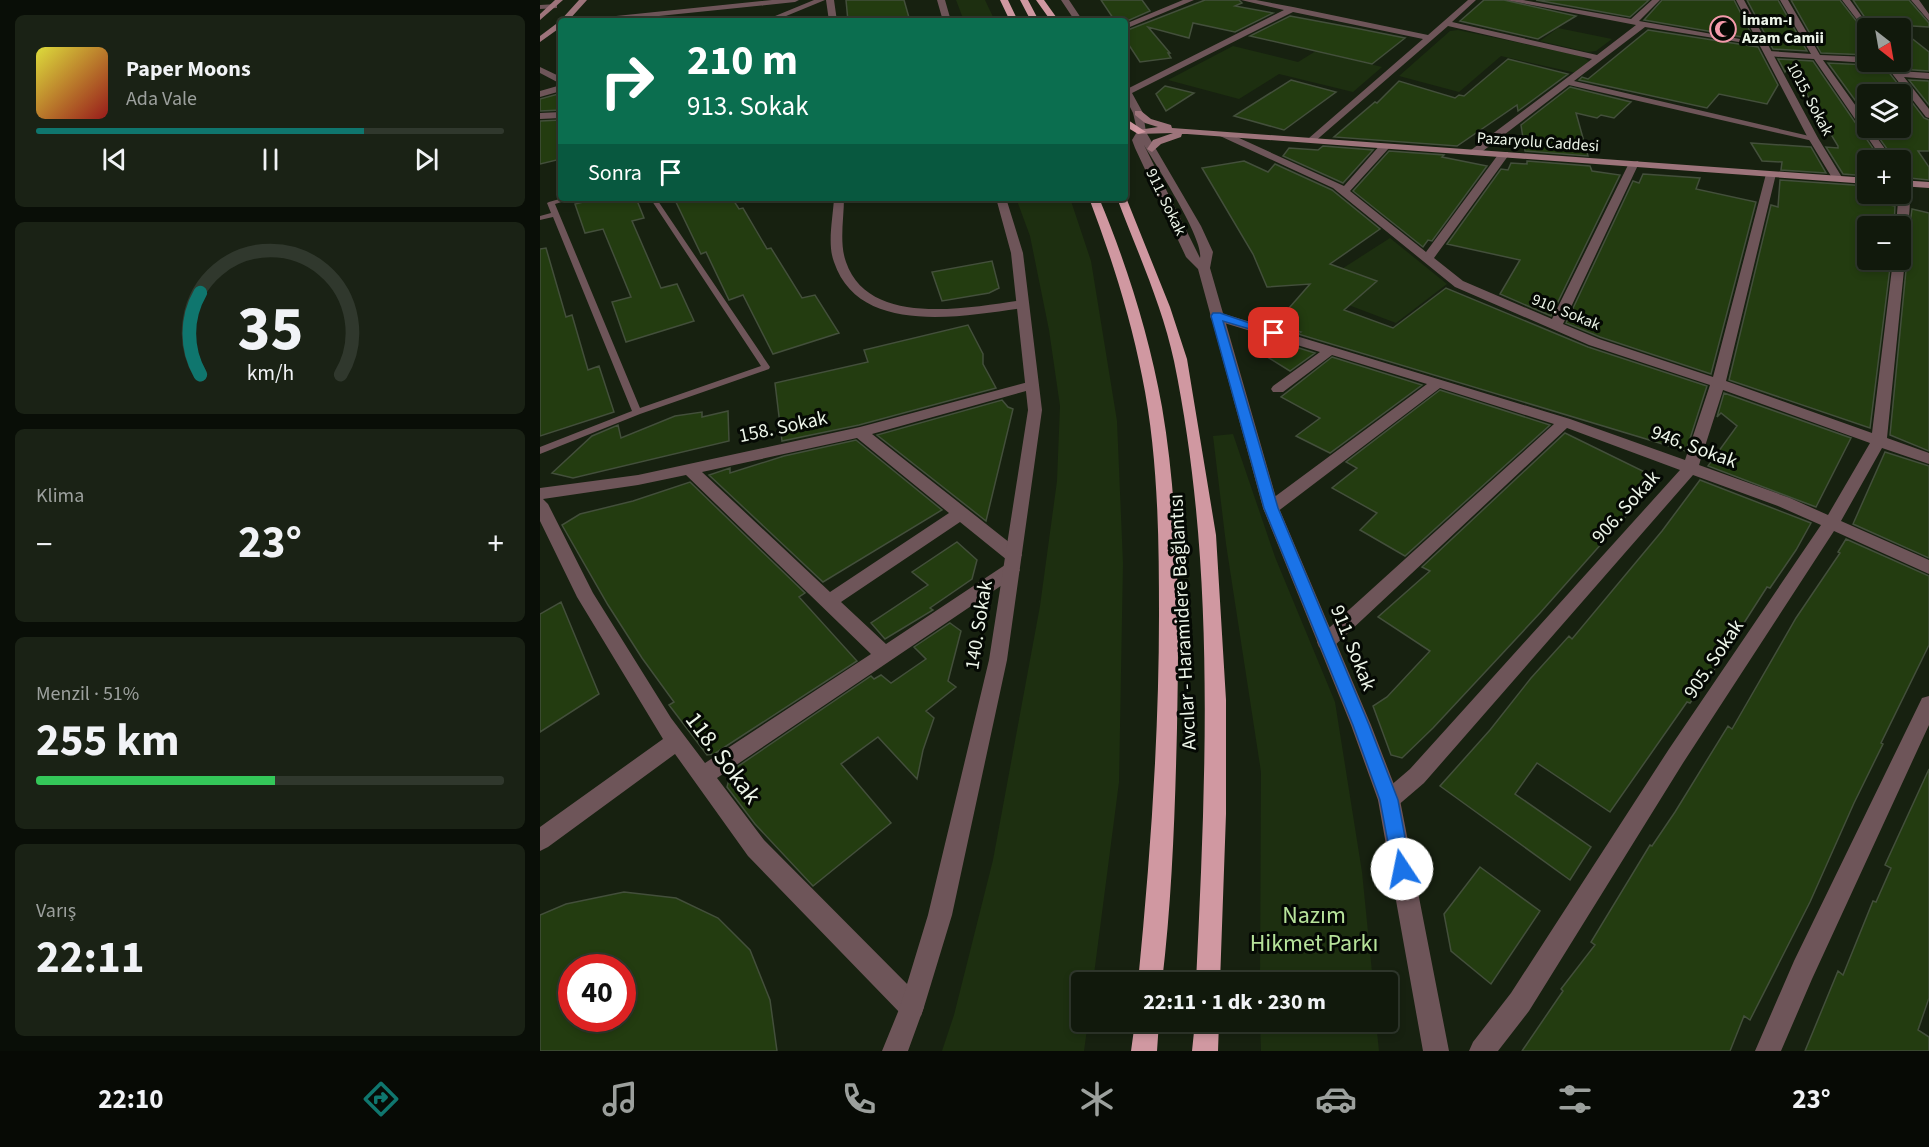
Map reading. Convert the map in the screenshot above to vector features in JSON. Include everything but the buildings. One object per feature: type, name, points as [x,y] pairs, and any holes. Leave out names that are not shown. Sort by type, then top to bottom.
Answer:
[{"type":"highway","points":[[1004,0],[1013,18]]},
{"type":"highway","points":[[1024,0],[1033,18]]},
{"type":"highway","points":[[1040,0],[1050,18]]},
{"type":"highway","points":[[1128,124],[1141,132]]},
{"type":"highway","name":"Avcılar - Haramidere Bağlantısı","points":[[1095,201],[1112,244],[1142,346],[1159,452],[1167,532],[1167,751],[1151,972]]},
{"type":"highway","name":"Avcılar - Haramidere Bağlantısı","points":[[1123,201],[1161,297],[1180,358],[1208,535],[1216,700],[1215,814],[1208,972]]},
{"type":"highway","points":[[1144,1051],[1146,1032]]},
{"type":"highway","points":[[1205,1051],[1206,1032]]},
{"type":"main road","points":[[567,18],[583,0]]},
{"type":"main road","points":[[540,18],[556,3]]},
{"type":"main road","points":[[540,40],[558,26]]},
{"type":"main road","points":[[1138,113],[1148,121],[1162,126],[1207,133]]},
{"type":"main road","points":[[1141,132],[1170,130],[1207,133]]},
{"type":"main road","points":[[1152,149],[1156,142],[1166,138],[1190,133],[1207,133]]},
{"type":"main road","name":"Pazaryolu Caddesi","points":[[1207,133],[1857,180]]},
{"type":"main road","points":[[1911,183],[1929,185]]},
{"type":"street","points":[[617,18],[795,0]]},
{"type":"street","points":[[775,18],[821,0]]},
{"type":"street","points":[[830,0],[833,18]]},
{"type":"street","points":[[941,0],[946,18]]},
{"type":"street","points":[[1065,0],[1077,18]]},
{"type":"street","points":[[1128,26],[1190,0]]},
{"type":"street","points":[[1245,0],[1427,37]]},
{"type":"street","points":[[1313,140],[1427,37],[1472,0]]},
{"type":"street","points":[[1510,0],[1767,49],[1816,57],[1857,59]]},
{"type":"street","points":[[1633,22],[1656,0]]},
{"type":"street","name":"1015. Sokak","points":[[1740,0],[1813,138],[1838,179]]},
{"type":"street","points":[[1784,0],[1816,57],[1881,150]]},
{"type":"street","points":[[1846,0],[1858,18]]},
{"type":"street","points":[[1915,0],[1929,19]]},
{"type":"street","points":[[540,7],[556,3]]},
{"type":"street","points":[[1128,89],[1293,9]]},
{"type":"street","points":[[1446,23],[1599,58]]},
{"type":"street","points":[[1475,152],[1643,24]]},
{"type":"street","points":[[540,70],[558,79]]},
{"type":"street","points":[[1897,74],[1929,76]]},
{"type":"street","points":[[1897,74],[1926,106],[1929,114]]},
{"type":"street","points":[[1569,82],[1813,138]]},
{"type":"street","points":[[540,94],[558,89]]},
{"type":"street","name":"911. Sokak","points":[[1128,94],[1138,113],[1141,132],[1179,193],[1207,252],[1204,268],[1271,508],[1389,800],[1436,1051]]},
{"type":"street","points":[[540,116],[558,115]]},
{"type":"street","name":"911. Sokak","points":[[1141,132],[1137,140],[1140,148],[1192,257],[1204,268]]},
{"type":"street","name":"910. Sokak","points":[[1223,134],[1337,186],[1459,284],[1594,342],[1718,383],[1929,459]]},
{"type":"street","points":[[1344,192],[1385,146]]},
{"type":"street","points":[[1428,257],[1504,154]]},
{"type":"street","points":[[1555,327],[1634,163]]},
{"type":"street","name":"906. Sokak","points":[[1389,800],[1416,776],[1691,467],[1718,383],[1771,174]]},
{"type":"street","points":[[839,201],[839,261],[849,281],[869,299],[904,312],[944,314],[1023,304]]},
{"type":"street","name":"140. Sokak","points":[[895,1051],[912,1008],[940,915],[998,660],[1035,410],[1017,253],[1002,201]]},
{"type":"street","name":"905. Sokak","points":[[1482,1051],[1520,1002],[1676,756],[1831,523],[1879,440],[1898,270]]},
{"type":"street","name":"946. Sokak","points":[[1216,316],[1565,422],[1784,502],[1929,567]]},
{"type":"street","points":[[1278,389],[1332,350]]},
{"type":"street","points":[[1271,508],[1438,383]]},
{"type":"street","name":"158. Sokak","points":[[540,494],[638,480],[860,432],[1032,385]]},
{"type":"street","points":[[1326,642],[1565,422]]},
{"type":"street","points":[[703,776],[885,655],[1012,563],[961,513],[860,432]]},
{"type":"street","points":[[689,469],[779,551],[828,602],[885,655]]},
{"type":"street","name":"118. Sokak","points":[[540,504],[586,597],[664,724],[756,848],[912,1008]]},
{"type":"street","points":[[828,602],[961,513]]},
{"type":"street","points":[[1768,1051],[1803,970],[1929,704]]},
{"type":"street","points":[[540,840],[677,741]]},
{"type":"lane","points":[[559,201],[551,203],[637,412]]},
{"type":"lane","points":[[540,451],[637,412],[766,367],[655,201]]},
{"type":"lane","points":[[540,218],[555,214]]},
{"type":"green space","points":[[956,0],[985,0],[994,18],[963,18]]},
{"type":"green space","points":[[1558,28],[1612,39],[1596,51],[1588,52],[1540,41]]},
{"type":"green space","points":[[1458,30],[1581,56],[1589,61],[1576,73],[1501,56],[1459,92],[1399,76],[1450,31]]},
{"type":"green space","points":[[1233,46],[1298,62],[1316,51],[1382,67],[1353,92],[1279,74],[1239,99],[1168,80]]},
{"type":"green space","points":[[1017,201],[1071,201],[1091,261],[1117,421],[1123,563],[1119,782],[1094,972],[1071,972],[1071,1032],[1087,1032],[1084,1051],[942,1051],[954,1015],[993,860],[1040,606],[1057,481],[1060,406],[1049,330],[1030,236]]},
{"type":"green space","points":[[1390,238],[1447,284],[1396,323],[1309,290]]},
{"type":"green space","name":"Nazım Hikmet Parkı","points":[[1233,434],[1275,557],[1335,702],[1362,872],[1372,972],[1260,972],[1261,772],[1226,544],[1213,436]]},
{"type":"green space","points":[[1260,1032],[1377,1032],[1379,1051],[1261,1051]]},
{"type":"place","name":"İmam-ı Azam Camii","points":[[1723,29]]},
{"type":"route","points":[[1274,333],[1216,316],[1271,508],[1361,725],[1389,800],[1402,869]]}]
